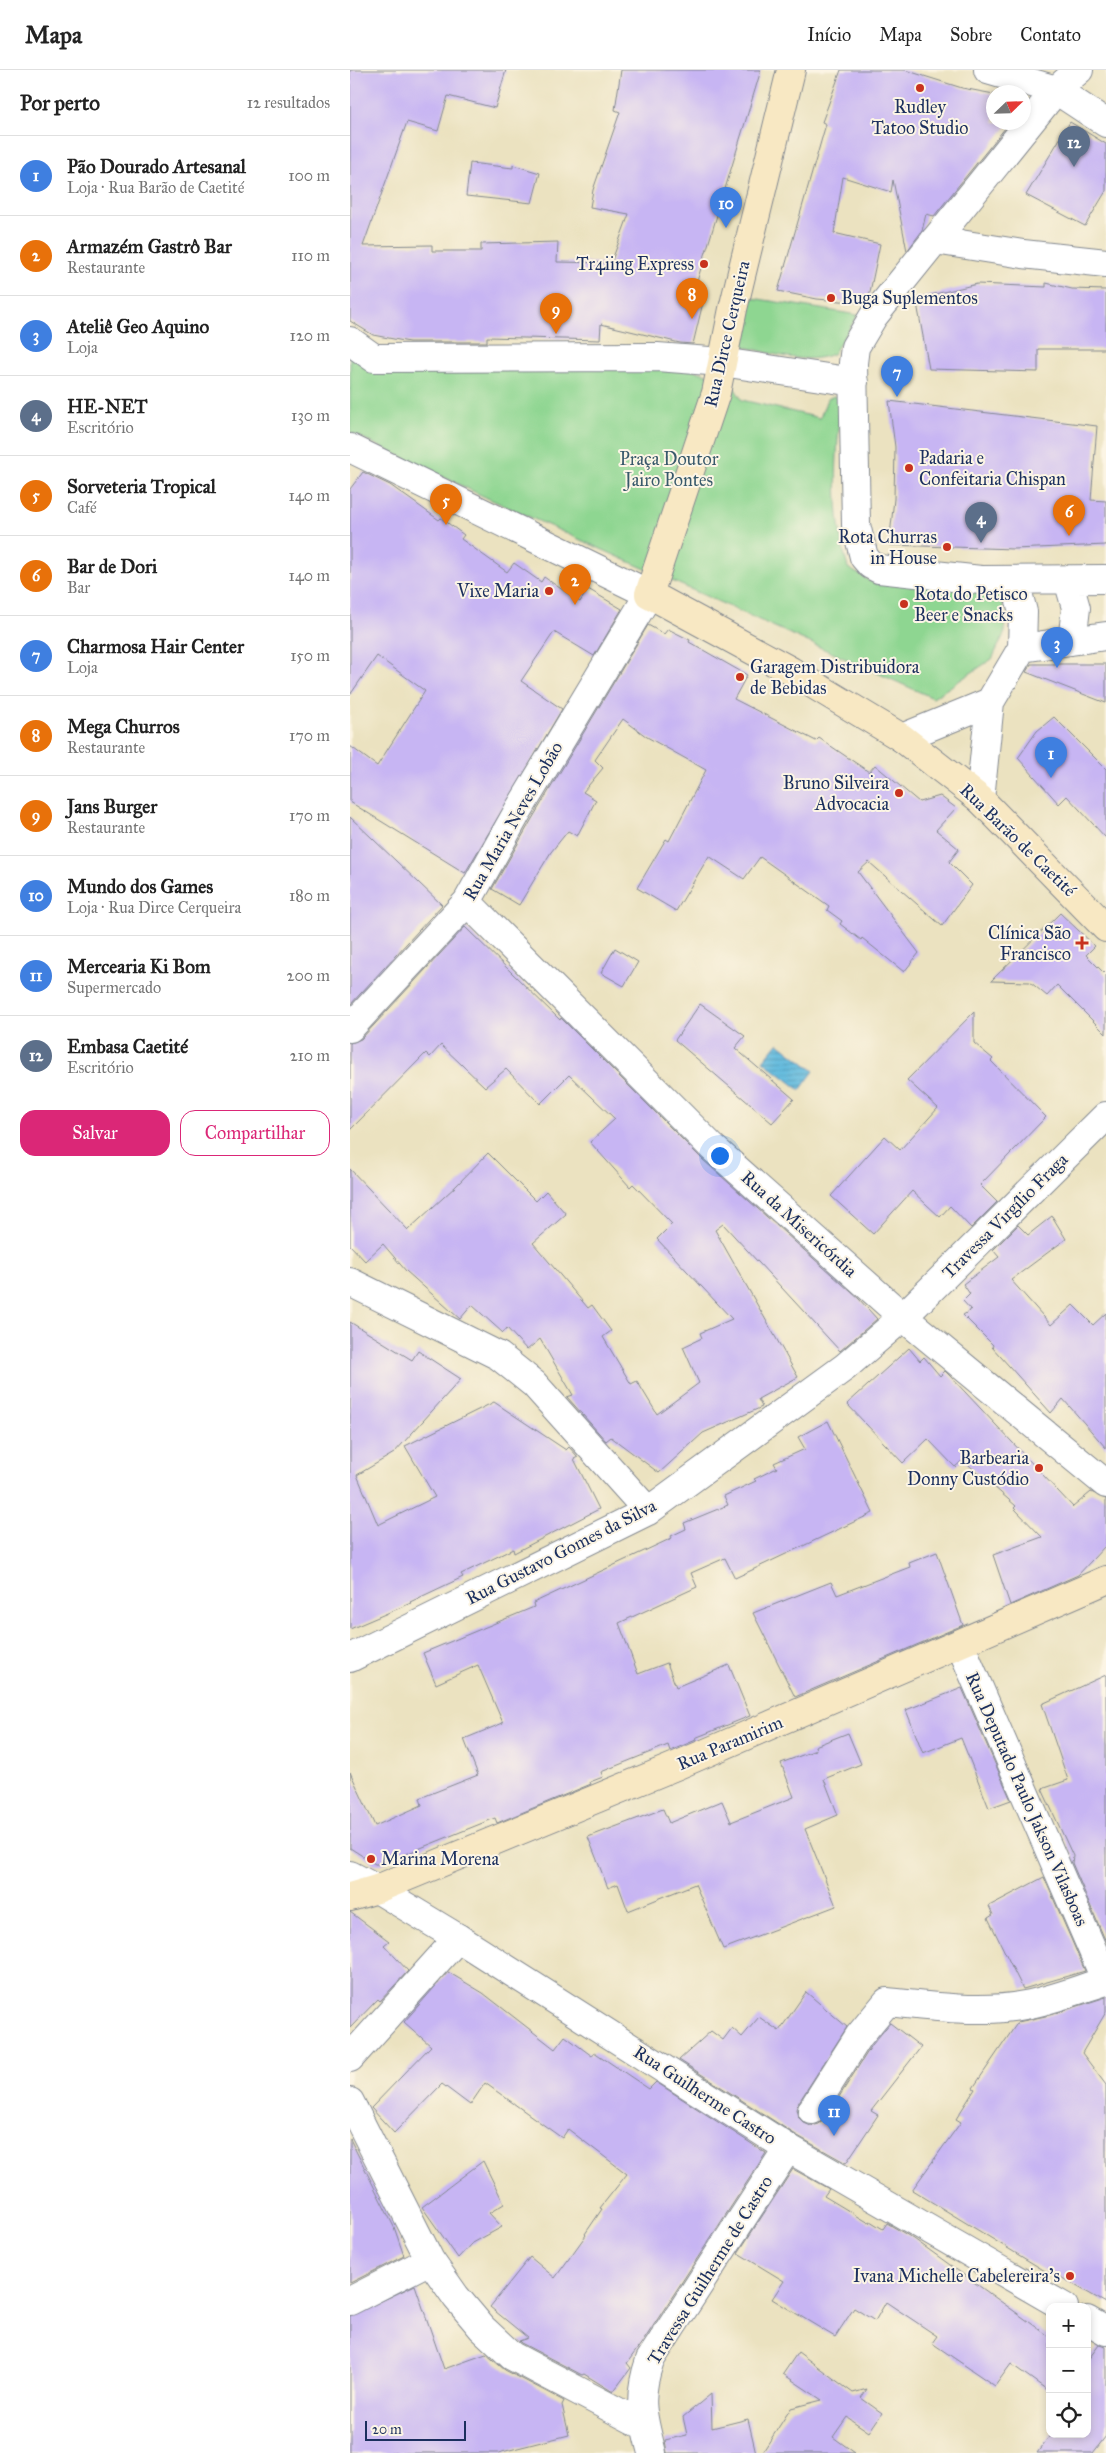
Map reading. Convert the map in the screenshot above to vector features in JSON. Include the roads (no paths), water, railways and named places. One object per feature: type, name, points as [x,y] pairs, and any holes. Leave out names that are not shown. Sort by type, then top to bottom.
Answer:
[{"type":"main road","name":"Rua Dirce Cerqueira","points":[[649,594],[716,393],[732,309],[791,70]]},
{"type":"main road","points":[[649,594],[791,671],[902,738]]},
{"type":"main road","name":"Rua Barão de Caetité","points":[[902,738],[980,799],[1106,928]]},
{"type":"main road","name":"Rua Paramirim","points":[[350,1897],[378,1889],[678,1765],[1106,1580]]},
{"type":"street","points":[[988,70],[1056,90],[1106,122]]},
{"type":"street","points":[[1079,70],[1056,90],[935,240],[873,317],[855,348],[856,525],[864,557],[879,569],[981,580],[1106,579]]},
{"type":"street","points":[[935,240],[1023,254],[1106,263]]},
{"type":"street","points":[[350,341],[374,358],[647,357],[722,362],[854,382]]},
{"type":"street","points":[[350,448],[649,594]]},
{"type":"street","points":[[1068,580],[1076,608],[1072,641]]},
{"type":"street","points":[[980,799],[990,702],[1022,648],[1023,612],[1015,581]]},
{"type":"street","name":"Rua Maria Neves Lobão","points":[[350,1028],[467,902],[518,811],[649,594]]},
{"type":"street","points":[[1022,648],[1106,636]]},
{"type":"street","points":[[902,738],[990,702]]},
{"type":"street","name":"Rua da Misericórdia","points":[[467,902],[713,1148],[903,1317],[1106,1484]]},
{"type":"street","name":"Travessa Virgílio Fraga","points":[[903,1317],[1106,1116]]},
{"type":"street","points":[[350,1282],[499,1356],[534,1384],[648,1511]]},
{"type":"street","name":"Rua Gustavo Gomes da Silva","points":[[350,1658],[648,1511],[845,1367],[903,1317]]},
{"type":"street","name":"Rua Deputado Paulo Jakson Vilasboas","points":[[960,1644],[1106,1981]]},
{"type":"street","name":"Rua Guilherme Castro","points":[[350,1875],[378,1889],[419,1916],[458,1938],[788,2148],[1057,2303]]},
{"type":"street","points":[[350,2058],[458,1938]]},
{"type":"street","points":[[812,2110],[859,2036],[887,2002],[973,2009],[998,2008],[1026,2005],[1106,1981]]},
{"type":"street","points":[[350,2102],[430,2260],[456,2297],[482,2328],[512,2356],[645,2426]]},
{"type":"street","name":"Travessa Guilherme de Castro","points":[[652,2453],[640,2400],[643,2380],[650,2360],[788,2148]]},
{"type":"street","points":[[350,2301],[430,2260]]},
{"type":"street","points":[[1091,2322],[1106,2331]]},
{"type":"water","points":[[778,1043],[814,1071],[800,1090],[763,1061]]},
{"type":"place","name":"Rudley Tatoo Studio","points":[[920,88]]},
{"type":"place","name":"Embasa Caetité","points":[[1074,167]]},
{"type":"place","name":"Mundo dos Games","points":[[726,228]]},
{"type":"place","name":"Tr4iing Express","points":[[704,264]]},
{"type":"place","name":"Buga Suplementos","points":[[831,298]]},
{"type":"place","name":"Mega Churros","points":[[692,319]]},
{"type":"place","name":"Jans Burger","points":[[556,334]]},
{"type":"place","name":"Charmosa Hair Center","points":[[897,397]]},
{"type":"place","name":"Padaria e Confeitaria Chispan","points":[[909,468]]},
{"type":"place","name":"Sorveteria Tropical","points":[[446,525]]},
{"type":"place","name":"Bar de Dori","points":[[1069,536]]},
{"type":"place","name":"HE-NET","points":[[981,543]]},
{"type":"place","name":"Rota Churras in House","points":[[947,547]]},
{"type":"place","name":"Vixe Maria","points":[[549,591]]},
{"type":"place","name":"Rota do Petisco Beer e Snacks","points":[[904,604]]},
{"type":"place","name":"Armazém Gastrô Bar","points":[[575,605]]},
{"type":"place","name":"Ateliê Geo Aquino","points":[[1057,668]]},
{"type":"place","name":"Garagem Distribuidora de Bebidas","points":[[740,677]]},
{"type":"place","name":"Pão Dourado Artesanal","points":[[1051,778]]},
{"type":"place","name":"Bruno Silveira Advocacia","points":[[899,793]]},
{"type":"place","name":"Clínica São Francisco","points":[[1082,943]]},
{"type":"place","name":"Barbearia Donny Custódio","points":[[1039,1468]]},
{"type":"place","name":"Marina Morena","points":[[371,1859]]},
{"type":"place","name":"Mercearia Ki Bom","points":[[834,2136]]},
{"type":"place","name":"Ivana Michelle Cabelereira's","points":[[1070,2276]]},
{"type":"park label","name":"Praça Doutor Jairo Pontes","points":[[669,469]]}]
